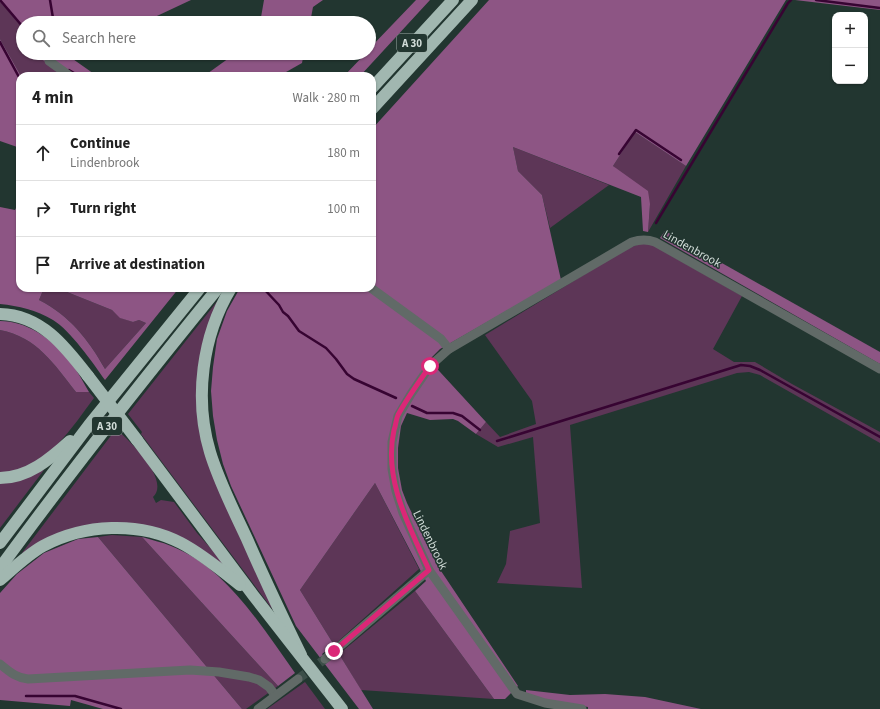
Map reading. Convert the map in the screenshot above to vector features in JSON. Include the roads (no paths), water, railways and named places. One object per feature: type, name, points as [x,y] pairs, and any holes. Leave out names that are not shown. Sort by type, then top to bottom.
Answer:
[{"type":"highway","name":"A 30","points":[[376,84],[453,0]]},
{"type":"highway","name":"A 30","points":[[376,105],[472,0]]},
{"type":"highway","name":"A 30","points":[[0,543],[89,425],[197,292]]},
{"type":"highway","name":"A 30","points":[[0,568],[51,498],[139,384],[215,292]]},
{"type":"highway","points":[[229,292],[222,304],[206,351],[202,380],[202,404],[205,428],[210,452],[222,484],[301,655]]},
{"type":"highway","points":[[0,314],[14,315],[27,319],[47,330],[65,346],[253,596],[301,655],[342,709]]},
{"type":"highway","points":[[0,478],[23,474],[45,462],[89,425]]},
{"type":"highway","points":[[0,580],[24,559],[42,546],[63,537],[84,531],[110,528],[135,529],[160,534],[179,542],[200,554],[253,596]]},
{"type":"street","points":[[49,61],[64,72]]},
{"type":"street","name":"Lindenbrook","points":[[582,709],[545,703],[517,694],[429,570],[403,513],[396,491],[392,469],[392,442],[398,416],[430,366],[449,349],[632,242],[648,240],[662,246],[880,369]]},
{"type":"street","points":[[376,292],[441,339],[449,349]]},
{"type":"street","points":[[325,659],[429,570]]},
{"type":"street","points":[[0,664],[17,676],[28,679],[190,670],[219,672],[259,680],[269,686],[275,695]]},
{"type":"street","points":[[258,709],[298,679]]},
{"type":"waterway","points":[[0,0],[16,19]]},
{"type":"waterway","points":[[50,0],[53,16]]},
{"type":"waterway","points":[[656,223],[791,0]]},
{"type":"waterway","points":[[816,0],[880,8]]},
{"type":"waterway","points":[[0,42],[16,72]]},
{"type":"waterway","points":[[619,154],[636,130],[681,160]]},
{"type":"waterway","points":[[267,292],[299,331],[326,348],[347,374],[354,379],[396,398]]},
{"type":"waterway","points":[[497,441],[741,365],[750,366],[760,370],[880,437]]},
{"type":"waterway","points":[[412,406],[427,413],[453,413],[462,416],[480,430]]},
{"type":"waterway","points":[[26,696],[75,696],[121,709]]},
{"type":"tunnel","points":[[298,679],[325,659]]}]
